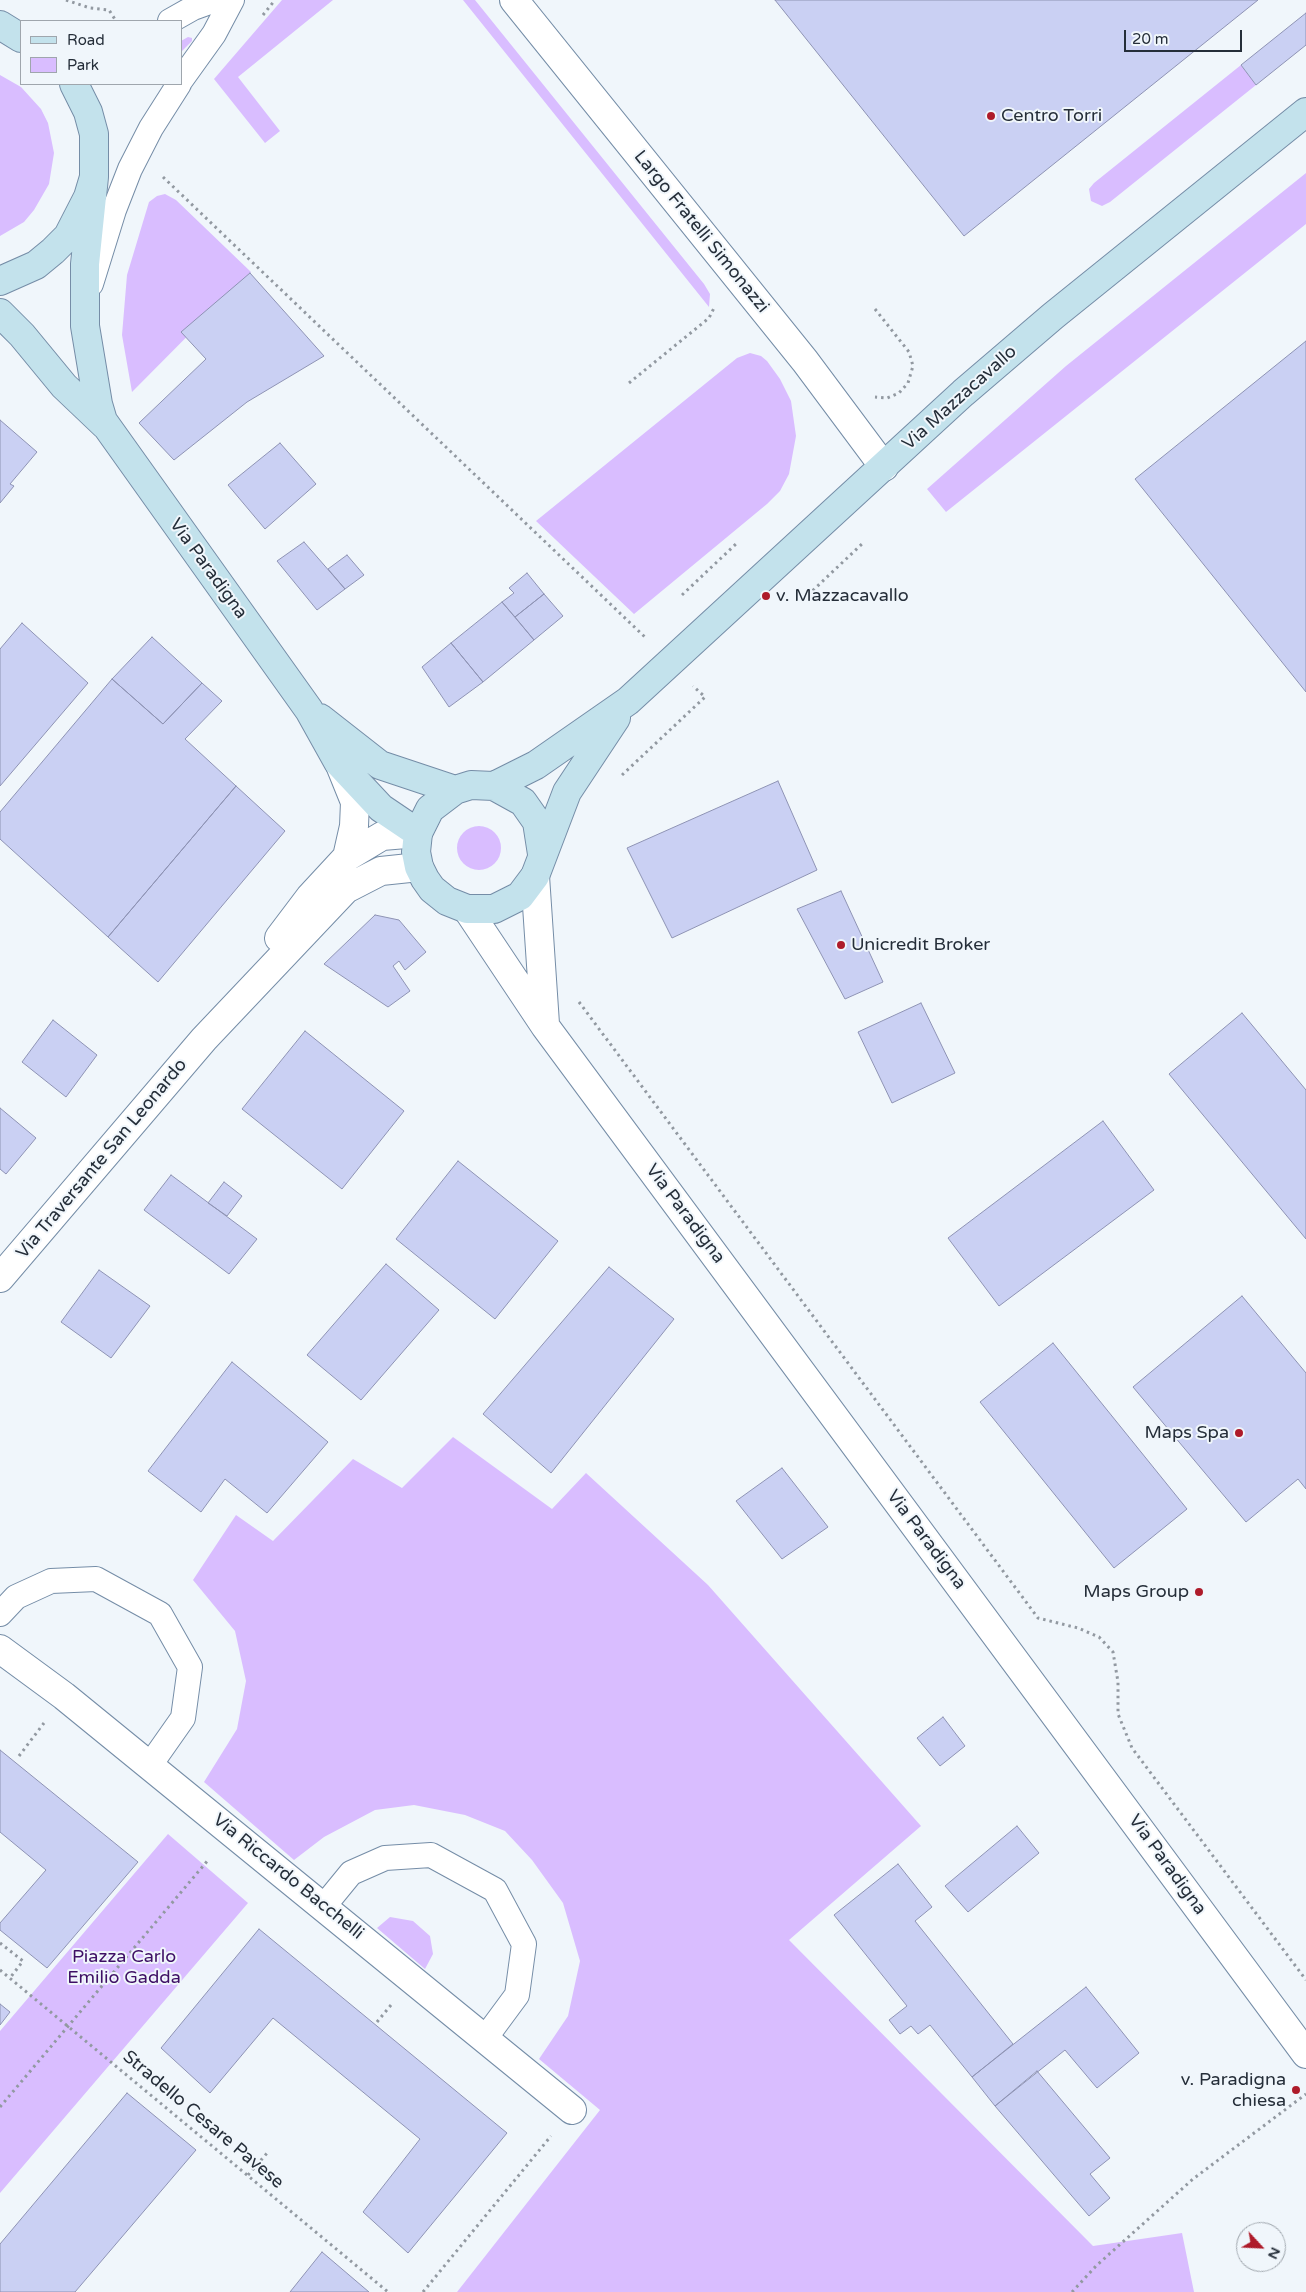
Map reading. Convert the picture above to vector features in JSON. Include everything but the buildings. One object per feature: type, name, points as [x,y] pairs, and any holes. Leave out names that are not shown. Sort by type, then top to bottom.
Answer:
[{"type":"street","name":"Largo Fratelli Simonazzi","points":[[514,0],[805,361],[884,467]]},
{"type":"street","name":"Via Paradigna","points":[[74,85],[88,112],[94,134],[94,176],[86,242],[85,315],[98,404],[108,428]]},
{"type":"street","name":"Via Mazzacavallo","points":[[494,786],[536,765],[628,701],[671,664],[963,393],[1053,316],[1306,112]]},
{"type":"street","name":"Via Paradigna","points":[[0,280],[36,265],[53,252],[68,236],[88,198],[94,176]]},
{"type":"street","name":"Via Paradigna","points":[[0,312],[22,335],[64,386],[108,428],[309,710],[338,762],[355,802],[354,826],[347,857]]},
{"type":"street","name":"Via Mazzacavallo","points":[[539,865],[566,792],[628,701]]},
{"type":"street","name":"Via Paradigna","points":[[309,710],[380,765],[455,790]]},
{"type":"street","name":"Via Paradigna","points":[[338,762],[381,808],[418,833]]},
{"type":"street","name":"Via Paradigna","points":[[539,865],[520,896],[494,909],[467,909],[447,902],[432,889],[419,867],[416,852],[418,833],[430,809],[455,790],[471,785],[494,786],[523,802],[537,822],[539,865],[545,1026]]},
{"type":"street","name":"Via Traversante San Leonardo","points":[[204,1039],[310,897],[347,857],[382,836],[418,833]]},
{"type":"street","name":"Via Traversante San Leonardo","points":[[0,1278],[204,1039],[346,889],[381,871],[419,867]]},
{"type":"street","name":"Via Paradigna","points":[[467,909],[545,1026],[1306,2054]]},
{"type":"street","name":"Via Riccardo Bacchelli","points":[[0,1649],[64,1696],[150,1765],[486,2037],[572,2110]]},
{"type":"lane","points":[[172,20],[192,8],[215,0]]},
{"type":"lane","points":[[182,79],[214,34],[232,0]]},
{"type":"lane","points":[[85,315],[88,295],[106,234],[130,169],[151,128],[178,85]]},
{"type":"lane","points":[[0,1614],[16,1597],[51,1581],[96,1578],[160,1614],[190,1668],[183,1718],[150,1765]]},
{"type":"lane","points":[[324,1906],[351,1873],[385,1858],[431,1855],[495,1890],[524,1944],[517,1995],[486,2037]]},
{"type":"path","points":[[66,0],[90,8],[109,10],[115,20]]},
{"type":"path","points":[[160,174],[339,347],[631,622],[705,697],[619,778]]},
{"type":"path","points":[[629,383],[709,318],[717,301]]},
{"type":"path","points":[[682,595],[737,543]]},
{"type":"path","points":[[808,595],[863,543]]},
{"type":"path","points":[[577,1000],[1038,1618],[1078,1628],[1099,1637],[1112,1652],[1118,1682],[1118,1714],[1132,1748],[1306,1980]]},
{"type":"path","points":[[19,1756],[64,1696]]},
{"type":"path","points":[[0,2107],[232,1832]]},
{"type":"path","points":[[0,1943],[23,1961],[10,1978]]},
{"type":"path","name":"Stradello Cesare Pavese","points":[[0,1970],[388,2292]]},
{"type":"path","points":[[1072,2292],[1096,2266],[1193,2179],[1306,2094]]},
{"type":"path","points":[[423,2292],[572,2110]]},
{"type":"path","points":[[248,2175],[268,2152]]},
{"type":"green space","points":[[282,0],[333,0],[238,77],[280,131],[265,143],[214,79]]},
{"type":"green space","points":[[463,0],[475,0],[704,284],[710,294],[709,307]]},
{"type":"green space","points":[[188,37],[192,38],[192,41],[182,51],[182,40]]},
{"type":"green space","points":[[1241,65],[1256,85],[1110,202],[1102,206],[1091,201],[1089,189],[1094,183]]},
{"type":"green space","points":[[0,75],[21,87],[41,109],[48,123],[54,153],[49,184],[34,210],[24,222],[0,236]]},
{"type":"green space","points":[[1306,173],[1306,224],[946,512],[927,489],[1066,366]]},
{"type":"green space","points":[[165,194],[176,200],[251,272],[132,392],[122,335],[127,275],[149,202],[157,196]]},
{"type":"green space","points":[[750,353],[761,356],[767,361],[780,379],[791,401],[796,436],[789,474],[780,491],[767,504],[634,614],[536,521],[737,358]]},
{"type":"green space","points":[[483,826],[495,832],[500,839],[500,857],[495,864],[488,869],[475,870],[467,867],[460,860],[457,844],[460,836],[467,829]]},
{"type":"green space","points":[[453,1437],[552,1509],[586,1473],[708,1585],[921,1826],[789,1940],[1093,2246],[1182,2233],[1194,2292],[457,2292],[600,2110],[539,2059],[568,2016],[580,1961],[563,1903],[532,1860],[505,1831],[465,1815],[414,1805],[375,1810],[324,1837],[294,1860],[204,1782],[237,1729],[246,1681],[235,1631],[193,1580],[236,1515],[273,1541],[353,1459],[402,1488]]},
{"type":"green space","name":"Piazza Carlo Emilio Gadda","points":[[168,1834],[248,1903],[0,2193],[0,2031]]},
{"type":"green space","points":[[390,1917],[413,1921],[430,1936],[433,1954],[425,1969],[377,1928]]},
{"type":"place","name":"Centro Torri","points":[[991,116]]},
{"type":"place","name":"v. Mazzacavallo","points":[[766,596]]},
{"type":"place","name":"Unicredit Broker","points":[[841,945]]},
{"type":"place","name":"Maps Spa","points":[[1239,1433]]},
{"type":"place","name":"Maps Group","points":[[1199,1592]]},
{"type":"place","name":"v. Paradigna chiesa","points":[[1296,2090]]}]
